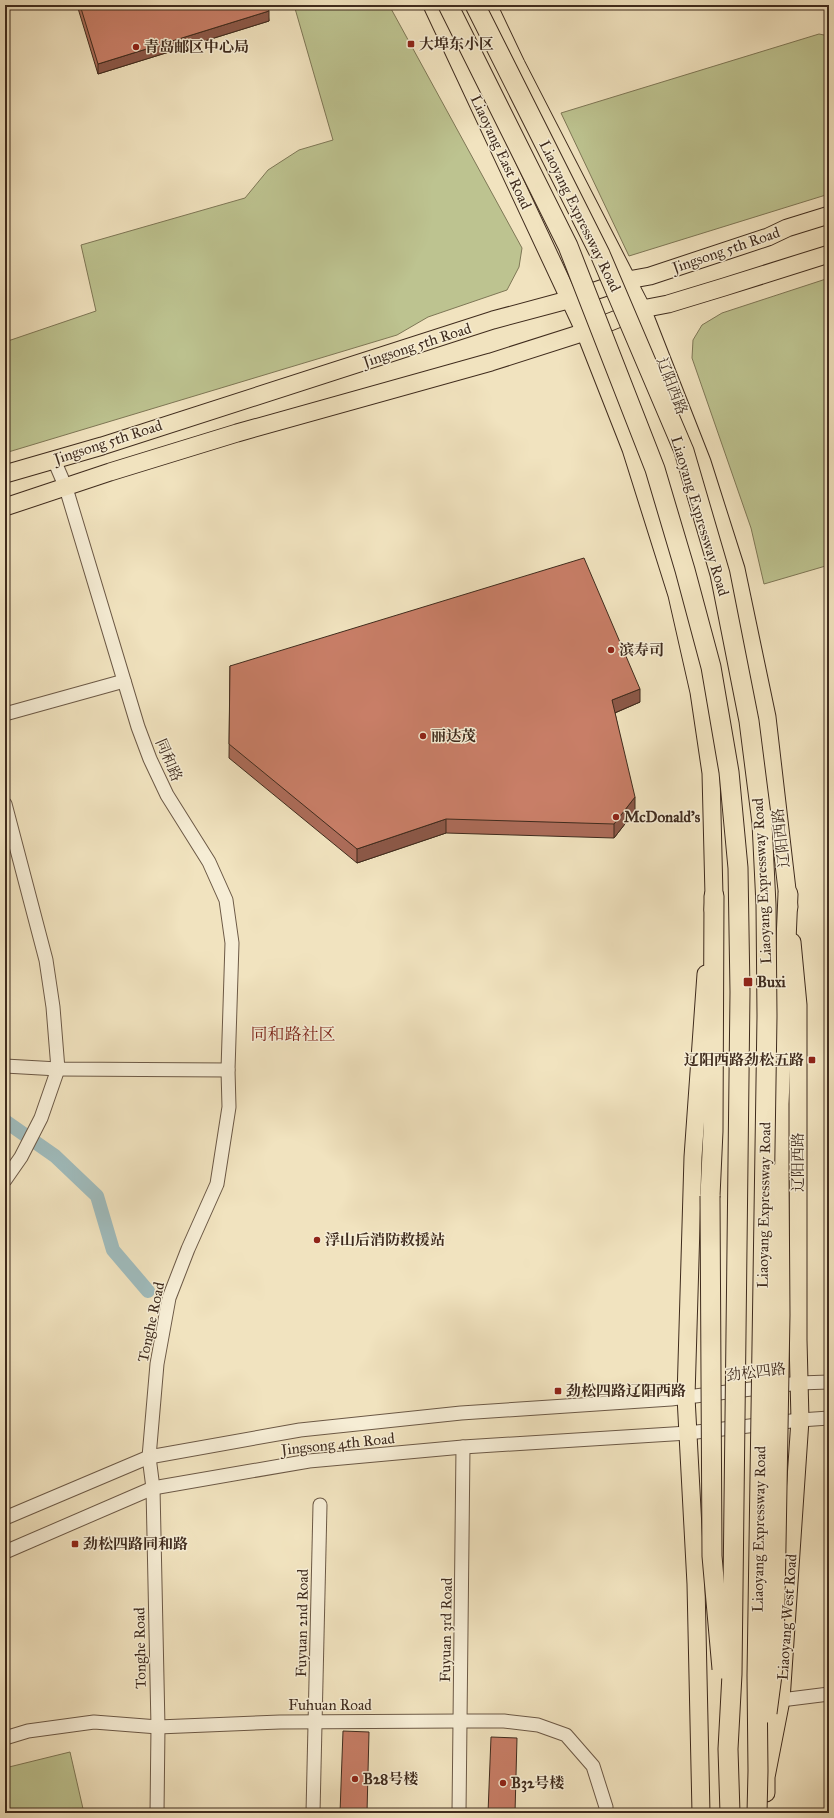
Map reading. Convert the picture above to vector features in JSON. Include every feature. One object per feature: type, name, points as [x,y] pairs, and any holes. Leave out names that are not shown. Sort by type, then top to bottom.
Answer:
[{"type":"highway","name":"Liaoyang Expressway Road","points":[[448,5],[568,246],[655,469],[685,570],[710,667],[729,772],[738,868],[740,1000],[732,1674],[728,1749],[730,1813]]},
{"type":"highway","name":"Liaoyang Expressway Road","points":[[475,5],[600,254],[684,451],[720,574],[749,721],[762,824],[766,905],[767,1016],[757,1676],[757,1813]]},
{"type":"highway","points":[[758,1771],[774,1660],[780,1314],[778,1104],[788,894]]},
{"type":"highway","points":[[714,896],[713,1131],[710,1196],[712,1556],[728,1749]]},
{"type":"main road","name":"Liaoyang East Road","points":[[432,5],[570,298]]},
{"type":"main road","points":[[488,5],[516,64],[628,280]]},
{"type":"main road","name":"Jingsong 5th Road","points":[[5,474],[102,446],[493,320],[628,280],[658,274],[768,237],[787,228],[829,215]]},
{"type":"main road","name":"Jingsong 5th Road","points":[[5,507],[237,433],[491,362],[585,332],[642,309],[668,304],[724,288],[829,254]]},
{"type":"main road","name":"辽阳西路","points":[[628,280],[642,309],[702,462],[736,569],[767,717],[788,894],[798,1005],[800,1420]]},
{"type":"main road","points":[[570,298],[631,449],[677,595],[699,692],[711,773],[714,896],[702,1016],[693,1157],[686,1397],[696,1592],[701,1813]]},
{"type":"main road","name":"Liaoyang West Road","points":[[765,1813],[766,1777],[782,1700],[800,1420]]},
{"type":"street","name":"同和路","points":[[54,460],[66,488],[124,682],[150,759],[167,795],[209,862],[226,900],[232,943],[228,1070]]},
{"type":"street","points":[[5,714],[124,682]]},
{"type":"street","points":[[5,804],[46,960],[53,1007],[58,1069],[40,1118],[21,1157],[8,1171]]},
{"type":"street","points":[[5,1066],[58,1069],[228,1070]]},
{"type":"street","name":"Tonghe Road","points":[[157,1813],[158,1727],[153,1488],[149,1457],[157,1364],[170,1298],[188,1249],[217,1184],[229,1107],[228,1070]]},
{"type":"street","name":"劲松四路","points":[[686,1397],[799,1383],[829,1382]]},
{"type":"street","name":"Jingsong 4th Road","points":[[5,1518],[149,1457],[300,1430],[460,1413],[686,1397]]},
{"type":"street","points":[[688,1433],[829,1418]]},
{"type":"street","name":"Jingsong 4th Road","points":[[5,1552],[153,1488],[309,1461],[463,1447],[688,1433]]},
{"type":"street","name":"Fuyuan 3rd Road","points":[[459,1813],[463,1447]]},
{"type":"street","name":"Fuyuan 2nd Road","points":[[313,1813],[320,1505]]},
{"type":"street","points":[[782,1700],[829,1694]]},
{"type":"street","name":"Fuhuan Road","points":[[5,1738],[28,1731],[94,1722],[158,1727],[316,1722],[461,1721],[504,1721],[538,1725],[566,1735],[592,1766],[606,1807],[606,1813]]},
{"type":"green space","points":[[294,5],[389,5],[522,248],[519,267],[507,290],[428,317],[397,335],[5,453],[5,342],[96,311],[81,245],[245,198],[268,170],[299,150],[333,140]]},
{"type":"green space","points":[[819,34],[829,36],[829,194],[629,256],[561,113]]},
{"type":"green space","points":[[829,278],[829,565],[764,584],[751,528],[692,358],[693,340],[702,325],[722,313]]},
{"type":"green space","points":[[70,1752],[84,1813],[5,1813],[5,1768]]},
{"type":"building","name":"青岛邮区中心局","points":[[80,5],[267,5],[269,11],[98,64]]},
{"type":"building","name":"丽达茂","points":[[584,558],[640,689],[612,700],[635,797],[614,824],[446,819],[357,849],[229,744],[230,666]]},
{"type":"building","points":[[825,1718],[829,1718],[829,1813],[827,1813]]},
{"type":"building","name":"B28号楼","points":[[343,1731],[369,1732],[367,1813],[340,1813]]},
{"type":"building","name":"B32号楼","points":[[491,1737],[517,1738],[515,1813],[488,1813]]},
{"type":"waterway","points":[[5,1121],[55,1156],[97,1196],[113,1250],[148,1291]]},
{"type":"place","name":"大埠东小区","points":[[411,44]]},
{"type":"place","name":"青岛邮区中心局","points":[[136,47]]},
{"type":"place","name":"滨寿司","points":[[611,650]]},
{"type":"place","name":"丽达茂","points":[[423,736]]},
{"type":"place","name":"McDonald's","points":[[616,817]]},
{"type":"place","name":"Buxi","points":[[748,982]]},
{"type":"place","name":"辽阳西路劲松五路","points":[[812,1060]]},
{"type":"place","name":"浮山后消防救援站","points":[[317,1240]]},
{"type":"place","name":"劲松四路辽阳西路","points":[[558,1391]]},
{"type":"place","name":"劲松四路同和路","points":[[75,1544]]},
{"type":"place","name":"B28号楼","points":[[355,1779]]},
{"type":"place","name":"B32号楼","points":[[503,1783]]},
{"type":"district","name":"同和路社区","points":[[293,1034]]}]
